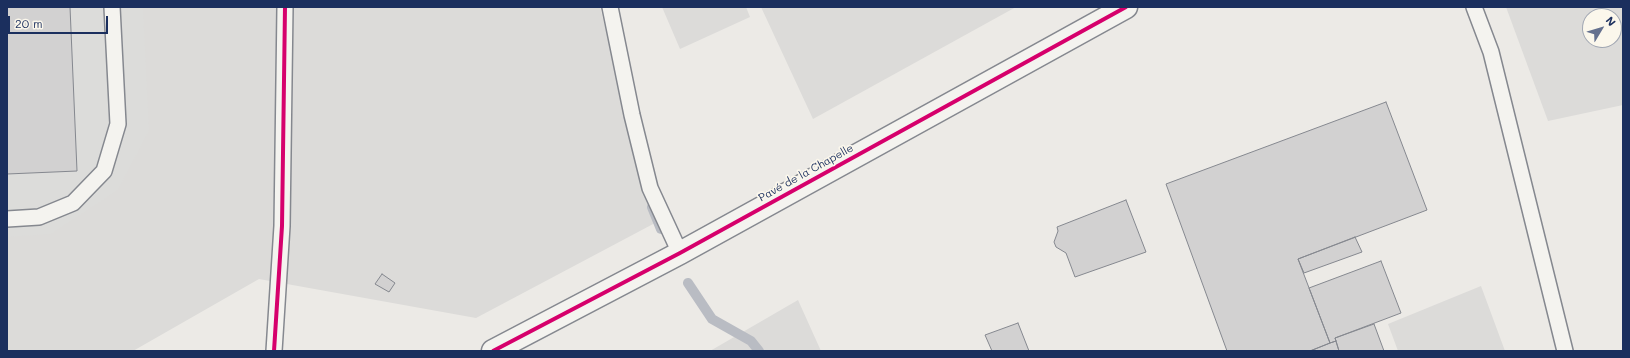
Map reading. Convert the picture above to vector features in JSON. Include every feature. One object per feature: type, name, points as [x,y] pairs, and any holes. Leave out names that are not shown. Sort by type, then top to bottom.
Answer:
[{"type":"main road","name":"Pavé de la Chapelle","points":[[493,351],[680,253],[1126,7]]},
{"type":"lane","points":[[7,218],[39,217],[72,203],[104,171],[118,124],[112,7]]},
{"type":"lane","points":[[274,351],[282,226],[285,7]]},
{"type":"lane","points":[[610,7],[632,115],[650,188],[680,253]]},
{"type":"lane","points":[[1474,7],[1491,52],[1565,351]]},
{"type":"shaded area","points":[[7,7],[249,7],[133,351],[7,351]]},
{"type":"shaded area","points":[[143,7],[600,7],[655,223],[476,318],[259,279],[133,351],[7,351],[7,237],[51,234],[118,190],[149,131]]},
{"type":"shaded area","points":[[662,7],[746,7],[750,17],[680,49]]},
{"type":"shaded area","points":[[761,7],[1016,7],[813,119]]},
{"type":"shaded area","points":[[1506,7],[1623,7],[1623,105],[1548,121]]},
{"type":"shaded area","points":[[1481,286],[1505,351],[1398,351],[1388,324]]},
{"type":"shaded area","points":[[798,300],[821,351],[710,351]]},
{"type":"building","points":[[7,7],[70,7],[77,171],[7,174]]},
{"type":"building","points":[[1386,102],[1427,210],[1298,259],[1330,343],[1310,351],[1227,351],[1166,184]]},
{"type":"building","points":[[1126,200],[1146,252],[1075,277],[1066,253],[1056,247],[1054,242],[1058,231],[1057,227]]},
{"type":"building","points":[[1355,237],[1362,252],[1304,273],[1298,259]]},
{"type":"building","points":[[1381,261],[1401,313],[1335,338],[1336,341],[1330,343],[1309,288]]},
{"type":"building","points":[[382,274],[395,283],[389,292],[375,284]]},
{"type":"building","points":[[1018,323],[1029,351],[992,351],[985,335]]},
{"type":"building","points":[[1374,324],[1384,351],[1339,351],[1335,338]]},
{"type":"building","points":[[1336,341],[1339,351],[1310,351],[1330,343]]},
{"type":"waterway","points":[[652,207],[661,229]]},
{"type":"waterway","points":[[688,283],[712,319],[751,341],[759,351]]},
{"type":"cycle path","points":[[274,351],[282,226],[285,7]]},
{"type":"cycle path","points":[[493,351],[680,253],[1126,7]]}]
